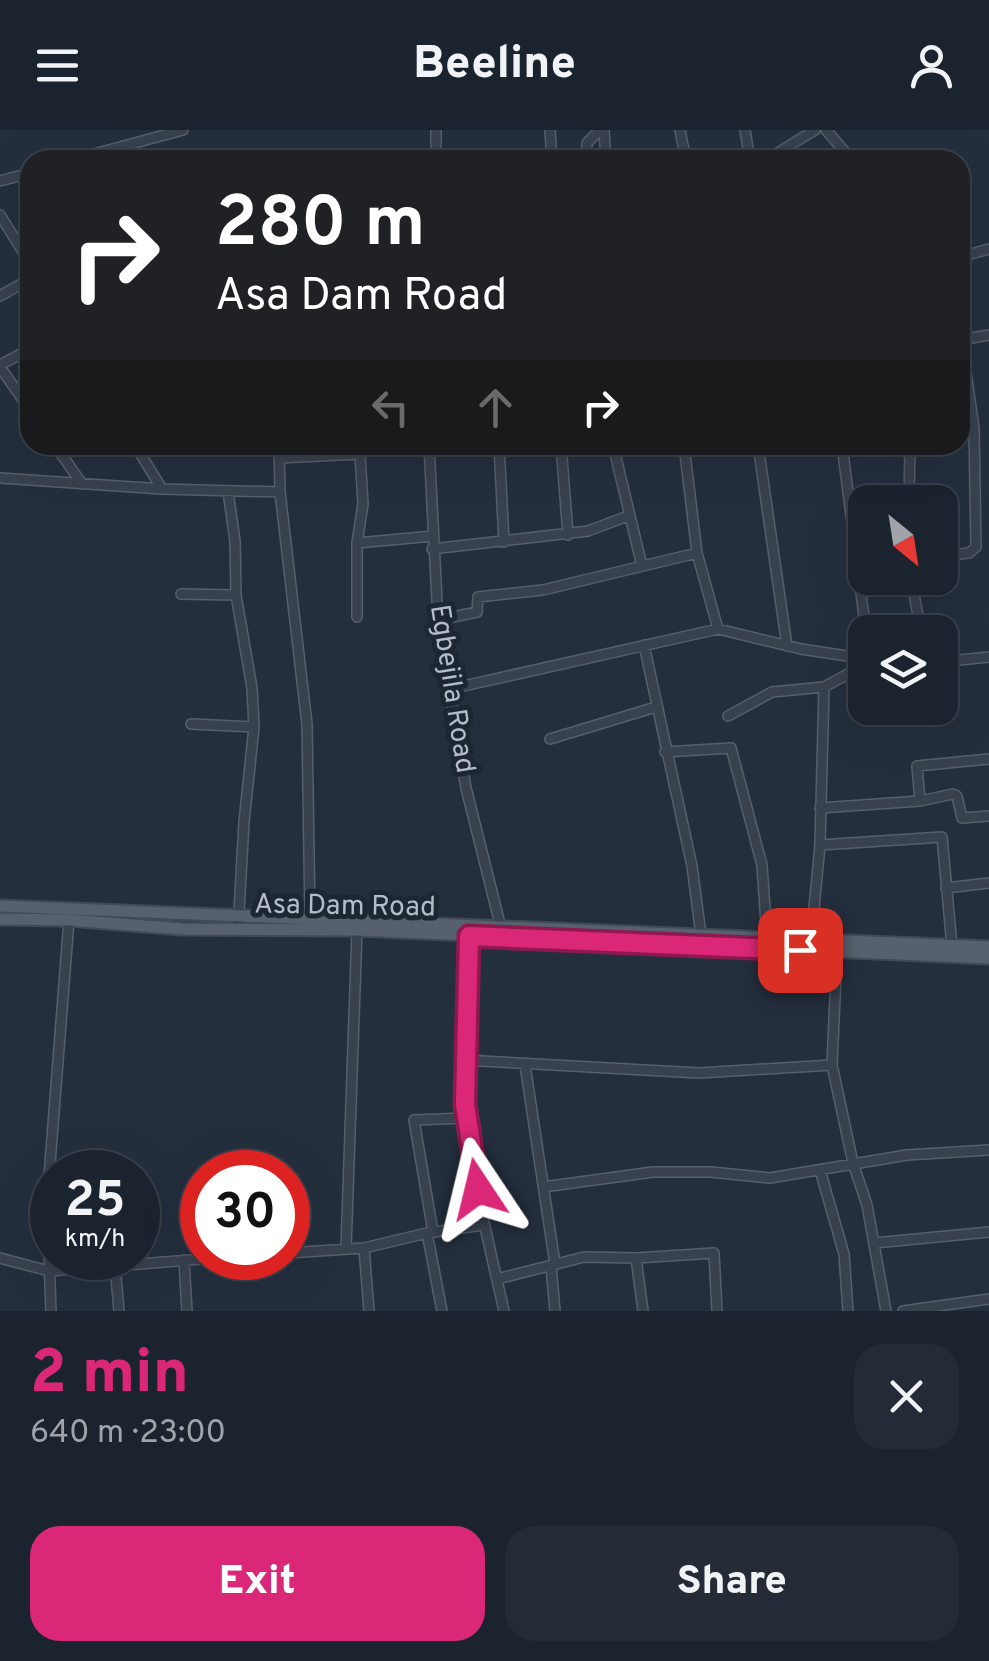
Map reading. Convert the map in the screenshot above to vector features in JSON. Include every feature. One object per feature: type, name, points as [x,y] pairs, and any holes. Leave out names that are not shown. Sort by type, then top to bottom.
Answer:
[{"type":"main road","name":"Asa Dam Road","points":[[0,906],[357,930],[837,952],[989,947]]},
{"type":"main road","name":"Asa Dam Road","points":[[0,919],[182,929],[310,918],[811,940],[989,958]]},
{"type":"street","points":[[109,150],[183,130]]},
{"type":"street","points":[[587,150],[587,143],[602,130]]},
{"type":"street","points":[[783,150],[816,130]]},
{"type":"street","points":[[826,130],[843,150]]},
{"type":"street","points":[[792,145],[793,150]]},
{"type":"street","points":[[1,220],[20,247]]},
{"type":"street","points":[[16,240],[20,239]]},
{"type":"street","points":[[0,366],[20,395]]},
{"type":"street","points":[[958,554],[976,547],[977,486],[970,400]]},
{"type":"street","points":[[61,455],[82,484]]},
{"type":"street","points":[[141,455],[162,489]]},
{"type":"street","points":[[280,455],[280,492],[307,724],[310,918]]},
{"type":"street","points":[[280,458],[340,455]]},
{"type":"street","points":[[357,616],[356,543],[364,504],[360,455]]},
{"type":"street","name":"Egbejila Road","points":[[429,455],[438,620],[466,788],[501,928]]},
{"type":"street","points":[[499,455],[504,542]]},
{"type":"street","points":[[563,455],[568,535]]},
{"type":"street","points":[[616,455],[642,566]]},
{"type":"street","points":[[685,455],[697,552],[718,630]]},
{"type":"street","points":[[759,455],[788,646]]},
{"type":"street","points":[[843,455],[864,615]]},
{"type":"street","points":[[909,485],[910,455]]},
{"type":"street","points":[[0,478],[280,492]]},
{"type":"street","points":[[228,491],[235,541],[236,595],[252,688],[254,726],[238,923]]},
{"type":"street","points":[[432,548],[588,532],[628,516]]},
{"type":"street","points":[[356,543],[432,536]]},
{"type":"street","points":[[438,620],[477,612],[478,597],[542,590],[697,552]]},
{"type":"street","points":[[181,594],[236,595]]},
{"type":"street","points":[[450,689],[718,630],[848,657]]},
{"type":"street","points":[[644,645],[692,866],[701,935]]},
{"type":"street","points":[[958,660],[989,657]]},
{"type":"street","points":[[728,716],[772,692],[824,687],[848,674]]},
{"type":"street","points":[[811,940],[820,845],[824,687]]},
{"type":"street","points":[[550,740],[656,707]]},
{"type":"street","points":[[191,724],[254,726]]},
{"type":"street","points":[[665,752],[731,748],[762,865],[767,939]]},
{"type":"street","points":[[920,800],[917,766],[989,759]]},
{"type":"street","points":[[820,808],[956,794],[962,818],[989,816]]},
{"type":"street","points":[[820,845],[942,837],[952,946]]},
{"type":"street","points":[[946,888],[989,883]]},
{"type":"street","points":[[52,1150],[68,920]]},
{"type":"street","points":[[346,1249],[357,930]]},
{"type":"street","points":[[469,936],[466,1118],[483,1224],[504,1311]]},
{"type":"street","points":[[837,952],[832,1065],[853,1163],[867,1205],[886,1311]]},
{"type":"street","points":[[464,1060],[732,1073],[832,1065]]},
{"type":"street","points":[[525,1065],[553,1265],[555,1311]]},
{"type":"street","points":[[442,1311],[414,1120],[466,1118]]},
{"type":"street","points":[[543,1186],[653,1172],[770,1178],[908,1155],[989,1150]]},
{"type":"street","points":[[820,1170],[844,1254],[848,1311]]},
{"type":"street","points":[[310,1251],[364,1248],[483,1224]]},
{"type":"street","points":[[874,1244],[989,1232]]},
{"type":"street","points":[[364,1248],[369,1311]]},
{"type":"street","points":[[496,1279],[584,1257],[714,1253],[717,1311]]},
{"type":"street","points":[[0,1258],[30,1265]]},
{"type":"street","points":[[636,1258],[644,1311]]},
{"type":"street","points":[[49,1280],[50,1311]]},
{"type":"street","points":[[116,1280],[119,1311]]},
{"type":"street","points":[[185,1280],[187,1311]]},
{"type":"street","points":[[904,1311],[989,1299]]},
{"type":"route","points":[[478,1189],[465,1104],[469,936],[800,950]]}]
